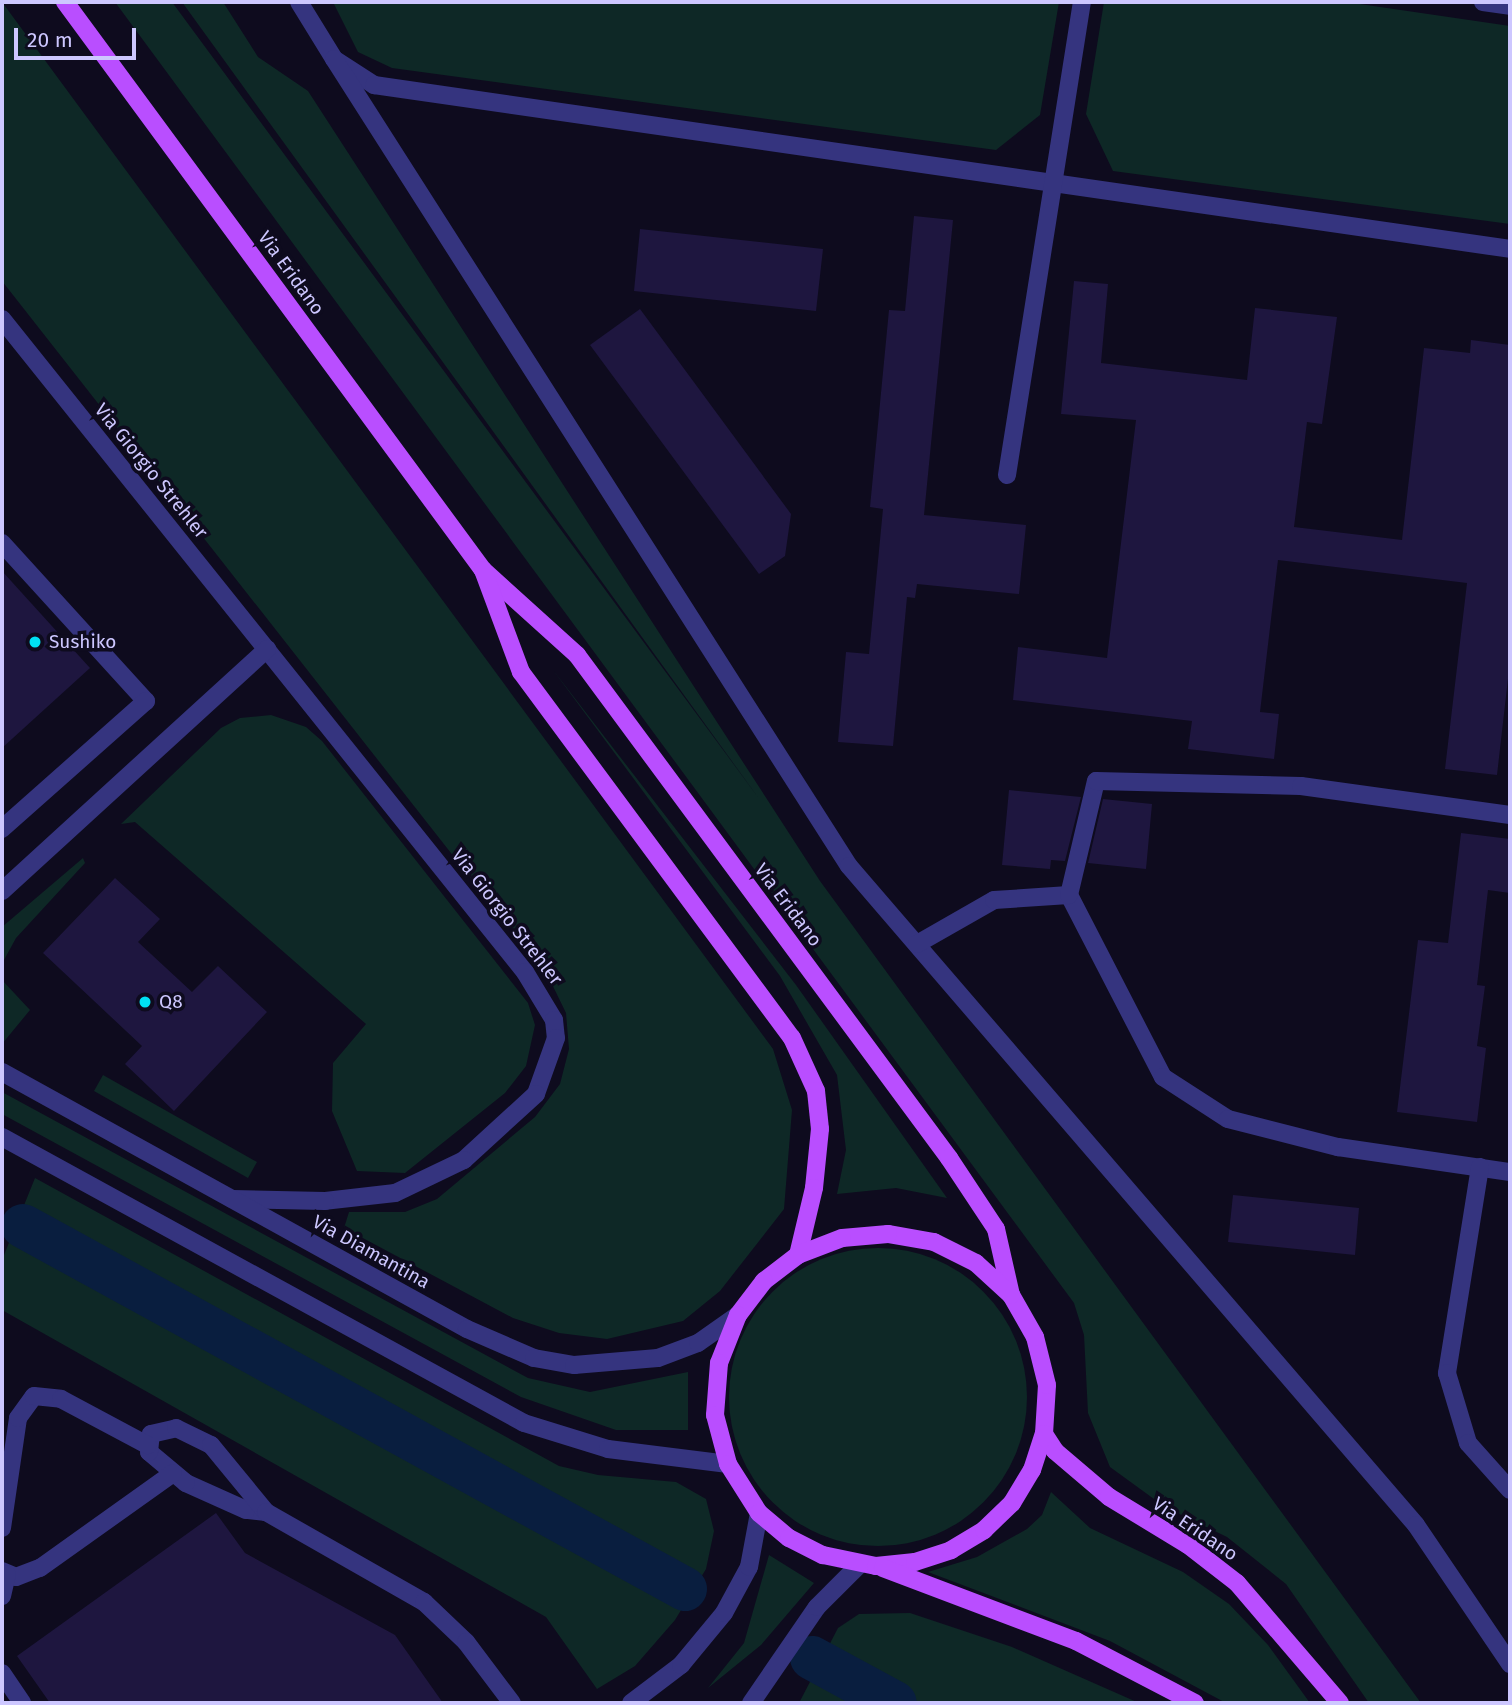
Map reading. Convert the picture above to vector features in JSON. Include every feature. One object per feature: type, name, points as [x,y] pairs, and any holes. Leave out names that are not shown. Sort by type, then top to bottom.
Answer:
[{"type":"main road","name":"Via Eridano","points":[[65,2],[483,570],[577,655],[949,1158],[996,1229],[1011,1295],[1035,1337],[1047,1385],[1044,1434],[1032,1470],[1012,1503],[984,1530],[915,1562],[868,1565]]},
{"type":"main road","name":"Via Eridano","points":[[483,570],[521,672],[792,1038],[816,1091],[820,1129],[798,1255]]},
{"type":"main road","name":"Via Eridano","points":[[1011,1295],[976,1263],[934,1242],[888,1234],[842,1238],[798,1255],[764,1281],[738,1315],[719,1363],[715,1415],[728,1464],[759,1513],[789,1538],[822,1555],[868,1565],[1076,1641],[1195,1703]]},
{"type":"main road","name":"Via Eridano","points":[[1044,1434],[1055,1451],[1109,1497],[1188,1545],[1237,1583],[1340,1703]]},
{"type":"street","points":[[299,2],[849,866],[1416,1525],[1510,1664]]},
{"type":"street","points":[[1007,475],[1051,183],[1082,2]]},
{"type":"street","points":[[1483,2],[1510,6]]},
{"type":"street","points":[[334,59],[374,85],[1510,249]]},
{"type":"street","name":"Via Giorgio Strehler","points":[[2,318],[549,1004],[556,1038],[536,1094],[501,1131],[429,1179],[396,1193],[325,1201],[232,1199]]},
{"type":"street","points":[[2,543],[146,701],[2,829]]},
{"type":"street","points":[[2,891],[267,649]]},
{"type":"street","points":[[1510,815],[1301,786],[1096,781],[1069,895],[1163,1077],[1228,1119],[1338,1147],[1510,1172]]},
{"type":"street","points":[[917,944],[994,900],[1069,895]]},
{"type":"street","name":"Via Diamantina","points":[[2,1072],[477,1334],[534,1358],[607,1365],[658,1358],[698,1343],[738,1315]]},
{"type":"street","points":[[2,1137],[524,1423],[608,1449],[728,1464]]},
{"type":"street","points":[[1480,1167],[1447,1373],[1468,1443],[1510,1490]]},
{"type":"street","points":[[2,1528],[18,1418],[34,1396],[61,1399],[147,1445],[173,1473],[220,1500],[266,1512],[424,1602],[466,1642],[512,1703]]},
{"type":"street","points":[[147,1445],[151,1434],[166,1426],[211,1445],[266,1512]]},
{"type":"street","points":[[2,1596],[4,1573],[40,1568],[173,1473]]},
{"type":"street","points":[[631,1703],[655,1697],[731,1602],[749,1567],[759,1513]]},
{"type":"street","points":[[751,1703],[817,1607],[868,1565]]},
{"type":"street","points":[[5,1685],[22,1703]]},
{"type":"green space","points":[[2,2],[773,1049],[792,1110],[784,1209],[720,1291],[683,1321],[607,1339],[559,1333],[513,1318],[344,1228],[349,1212],[405,1212],[437,1199],[535,1117],[560,1084],[569,1049],[566,1013],[549,978],[2,281]]},
{"type":"green space","points":[[115,2],[172,2],[760,800],[182,2],[223,2],[258,57],[308,91],[820,881],[1421,1703],[1369,1703],[1286,1584],[1227,1537],[1165,1507],[1110,1467],[1088,1413],[1084,1335],[1074,1303]]},
{"type":"green space","points":[[333,2],[1059,2],[1040,115],[996,150],[392,68],[358,52]]},
{"type":"green space","points":[[1104,2],[1346,2],[1510,26],[1510,224],[1113,171],[1086,114]]},
{"type":"green space","points":[[553,670],[796,985],[947,1198],[896,1188],[837,1194],[846,1150],[837,1075],[780,976]]},
{"type":"green space","points":[[271,715],[306,727],[322,741],[528,1003],[535,1025],[526,1066],[505,1093],[405,1173],[357,1171],[332,1111],[333,1063],[366,1024],[135,822],[121,824],[221,728],[240,718]]},
{"type":"green space","points":[[83,858],[85,863],[16,938],[4,960],[2,980],[2,927]]},
{"type":"green space","points":[[2,980],[30,1010],[2,1044]]},
{"type":"green space","points":[[103,1075],[257,1162],[248,1178],[94,1091]]},
{"type":"green space","points":[[2,1092],[528,1378],[590,1392],[688,1372],[688,1430],[616,1430],[521,1397],[2,1114]]},
{"type":"green space","points":[[35,1178],[559,1466],[598,1475],[676,1482],[706,1499],[714,1531],[706,1569],[675,1620],[635,1666],[597,1689],[546,1617],[2,1310],[2,1260]]},
{"type":"green space","points":[[878,1248],[907,1251],[935,1259],[961,1273],[983,1292],[1002,1314],[1016,1340],[1024,1368],[1027,1397],[1024,1426],[1016,1454],[1002,1480],[983,1502],[961,1521],[935,1535],[907,1543],[878,1546],[849,1543],[821,1535],[795,1521],[773,1502],[754,1480],[740,1454],[732,1426],[729,1397],[732,1368],[740,1340],[754,1314],[773,1292],[795,1273],[821,1259],[849,1251]]},
{"type":"green space","points":[[1051,1492],[1090,1528],[1183,1572],[1229,1604],[1268,1645],[1310,1703],[1226,1703],[1110,1641],[928,1572],[977,1557],[1027,1529],[1042,1515]]},
{"type":"green space","points":[[769,1555],[814,1583],[761,1645],[708,1688],[744,1643]]},
{"type":"green space","points":[[910,1613],[1012,1647],[1139,1703],[799,1703],[838,1628],[859,1614]]},
{"type":"building","points":[[914,216],[953,220],[924,515],[1026,525],[1019,594],[917,584],[915,598],[907,597],[893,746],[838,742],[846,652],[869,654],[883,509],[870,507],[889,310],[905,311]]},
{"type":"building","points":[[640,229],[823,249],[816,311],[634,291]]},
{"type":"building","points":[[1074,281],[1108,284],[1101,363],[1247,380],[1255,308],[1337,317],[1322,424],[1307,422],[1294,527],[1402,540],[1424,348],[1470,353],[1471,340],[1510,345],[1510,661],[1497,775],[1445,769],[1467,583],[1278,560],[1260,712],[1279,714],[1274,759],[1188,749],[1192,721],[1013,700],[1018,647],[1107,658],[1136,420],[1061,414]]},
{"type":"building","points":[[640,309],[791,514],[785,556],[759,574],[590,345]]},
{"type":"building","points":[[2,571],[90,668],[2,748]]},
{"type":"building","points":[[1009,790],[1081,797],[1065,861],[1051,860],[1050,869],[1002,865]]},
{"type":"building","points":[[1103,799],[1152,804],[1146,869],[1088,863]]},
{"type":"building","points":[[1461,833],[1510,839],[1510,893],[1488,890],[1477,985],[1485,986],[1477,1046],[1486,1048],[1477,1122],[1397,1112],[1418,940],[1448,943]]},
{"type":"building","points":[[115,878],[160,919],[138,942],[192,992],[218,966],[267,1012],[174,1111],[125,1064],[142,1046],[43,953]]},
{"type":"building","points":[[1233,1195],[1359,1208],[1355,1255],[1228,1242]]},
{"type":"building","points":[[216,1513],[245,1553],[395,1635],[443,1703],[50,1703],[17,1656]]},
{"type":"waterway","points":[[23,1226],[685,1589]]},
{"type":"waterway","points":[[812,1658],[895,1703]]},
{"type":"place","name":"Sushiko","points":[[35,642]]},
{"type":"place","name":"Q8","points":[[145,1002]]}]
